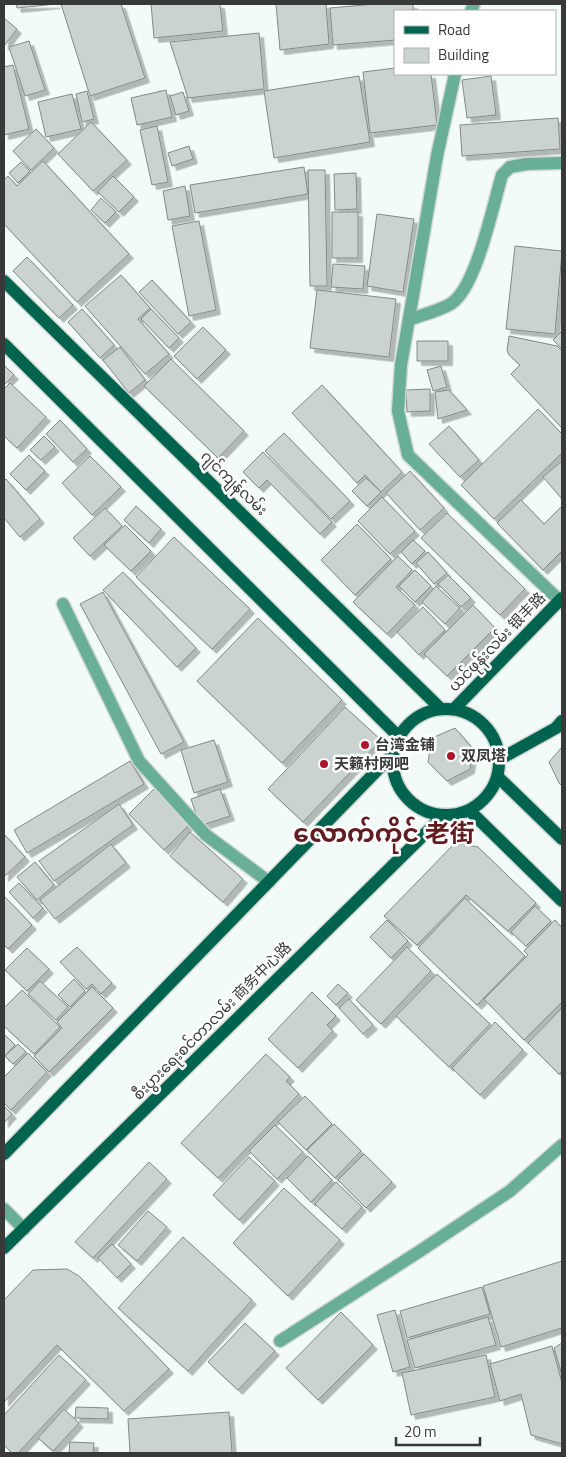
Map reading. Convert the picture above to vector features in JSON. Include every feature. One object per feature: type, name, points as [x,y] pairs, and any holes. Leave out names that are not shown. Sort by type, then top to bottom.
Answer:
[{"type":"main road","name":"ဂျင်ကျန်လမ်း","points":[[4,280],[441,708]]},
{"type":"main road","points":[[4,344],[399,737]]},
{"type":"main road","name":"ယင်ဖုန်းလမ်း 银丰路","points":[[454,709],[561,599]]},
{"type":"main road","points":[[441,708],[454,709],[474,716],[487,727],[496,742],[500,760],[498,777],[490,793],[477,806],[460,814],[443,816],[425,812],[410,802],[399,788],[393,771],[393,754],[399,737],[409,723],[424,714],[441,708]]},
{"type":"main road","points":[[500,760],[556,728],[562,722]]},
{"type":"main road","points":[[4,1154],[393,754]]},
{"type":"main road","points":[[498,777],[562,839]]},
{"type":"main road","points":[[469,810],[562,901]]},
{"type":"main road","name":"စီးပွားရေးစင်တာလမ်း 商务中心路","points":[[4,1248],[443,816]]},
{"type":"street","points":[[455,75],[437,156],[401,365],[398,411],[408,455],[561,599]]},
{"type":"street","points":[[409,320],[451,303],[462,293],[476,262],[502,175],[510,167],[526,164],[562,163]]},
{"type":"street","points":[[63,604],[139,761],[206,835],[269,882]]},
{"type":"street","points":[[280,1341],[510,1191],[562,1145]]},
{"type":"street","points":[[4,1209],[24,1229]]},
{"type":"building","points":[[16,4],[56,4],[17,8]]},
{"type":"building","points":[[61,4],[121,4],[145,78],[90,96]]},
{"type":"building","points":[[151,4],[220,4],[223,31],[154,38]]},
{"type":"building","points":[[276,4],[326,4],[329,44],[280,50]]},
{"type":"building","points":[[375,4],[413,4],[413,10],[394,10],[394,40],[333,45],[330,8]]},
{"type":"building","points":[[4,18],[17,29],[4,46]]},
{"type":"building","points":[[259,33],[264,89],[188,98],[170,42]]},
{"type":"building","points":[[29,41],[45,90],[25,96],[9,47]]},
{"type":"building","points":[[13,65],[29,129],[4,135],[4,67]]},
{"type":"building","points":[[394,68],[394,75],[431,75],[437,125],[370,133],[363,72]]},
{"type":"building","points":[[359,76],[370,142],[274,158],[264,91]]},
{"type":"building","points":[[491,76],[496,115],[467,118],[462,80]]},
{"type":"building","points":[[166,90],[172,117],[137,125],[131,98]]},
{"type":"building","points":[[87,91],[94,119],[82,122],[76,94]]},
{"type":"building","points":[[183,92],[189,111],[176,115],[170,96]]},
{"type":"building","points":[[72,94],[81,129],[46,137],[38,102]]},
{"type":"building","points":[[558,118],[560,149],[462,156],[460,125]]},
{"type":"building","points":[[91,122],[127,160],[93,191],[58,154]]},
{"type":"building","points":[[157,126],[168,182],[152,185],[140,130]]},
{"type":"building","points":[[36,129],[54,148],[31,170],[13,151]]},
{"type":"building","points":[[189,146],[193,159],[172,166],[168,153]]},
{"type":"building","points":[[43,161],[129,254],[77,302],[4,224],[4,180],[8,176],[17,186]]},
{"type":"building","points":[[21,162],[30,171],[18,183],[9,173]]},
{"type":"building","points":[[304,167],[308,194],[195,213],[190,185]]},
{"type":"building","points":[[308,170],[325,170],[327,286],[310,286]]},
{"type":"building","points":[[356,173],[357,209],[335,210],[334,174]]},
{"type":"building","points":[[113,176],[134,197],[119,212],[98,192]]},
{"type":"building","points":[[185,186],[190,216],[168,220],[163,191]]},
{"type":"building","points":[[101,198],[116,212],[105,223],[91,210]]},
{"type":"building","points":[[332,212],[358,212],[358,258],[332,258]]},
{"type":"building","points":[[377,214],[414,219],[403,292],[367,286]]},
{"type":"building","points":[[199,221],[216,310],[189,316],[172,226]]},
{"type":"building","points":[[515,246],[562,251],[555,334],[506,329]]},
{"type":"building","points":[[27,257],[73,305],[59,318],[13,271]]},
{"type":"building","points":[[333,264],[365,266],[363,289],[331,287]]},
{"type":"building","points":[[121,275],[150,308],[138,319],[169,354],[145,374],[85,306]]},
{"type":"building","points":[[152,280],[191,322],[178,334],[139,292]]},
{"type":"building","points":[[317,290],[396,299],[389,357],[310,348]]},
{"type":"building","points":[[82,309],[114,345],[100,358],[68,322]]},
{"type":"building","points":[[151,309],[179,338],[169,348],[141,319]]},
{"type":"building","points":[[203,327],[226,350],[197,379],[174,356]]},
{"type":"building","points":[[562,331],[562,349],[553,340]]},
{"type":"building","points":[[509,336],[557,346],[562,351],[562,428],[511,374],[520,365],[509,355],[507,350]]},
{"type":"building","points":[[417,341],[448,341],[448,361],[417,361]]},
{"type":"building","points":[[120,347],[145,380],[129,393],[103,360]]},
{"type":"building","points":[[171,359],[244,431],[218,458],[144,386]]},
{"type":"building","points":[[4,365],[14,375],[4,385]]},
{"type":"building","points":[[441,366],[447,387],[433,391],[427,370]]},
{"type":"building","points":[[10,383],[46,417],[17,448],[4,436],[4,389]]},
{"type":"building","points":[[322,385],[402,472],[381,492],[365,475],[357,483],[292,413]]},
{"type":"building","points":[[430,389],[430,411],[407,412],[406,390]]},
{"type":"building","points":[[449,390],[467,410],[438,419],[435,392]]},
{"type":"building","points":[[538,409],[562,434],[562,453],[494,519],[461,485]]},
{"type":"building","points":[[60,420],[87,449],[73,462],[46,434]]},
{"type":"building","points":[[449,426],[479,460],[460,477],[429,444]]},
{"type":"building","points":[[284,433],[350,501],[331,519],[265,451]]},
{"type":"building","points":[[44,436],[55,447],[41,460],[30,450]]},
{"type":"building","points":[[263,452],[332,522],[320,534],[267,480],[259,488],[243,472]]},
{"type":"building","points":[[29,455],[45,471],[26,490],[10,474]]},
{"type":"building","points":[[90,456],[121,487],[92,515],[62,483]]},
{"type":"building","points":[[562,461],[562,499],[543,477]]},
{"type":"building","points":[[410,471],[444,508],[420,530],[386,493]]},
{"type":"building","points":[[366,478],[381,492],[367,506],[352,491]]},
{"type":"building","points":[[6,479],[40,519],[20,537],[4,518],[4,481]]},
{"type":"building","points":[[382,497],[415,531],[390,554],[358,521]]},
{"type":"building","points":[[521,500],[544,524],[562,506],[562,551],[543,570],[497,523]]},
{"type":"building","points":[[136,506],[161,529],[149,543],[124,520]]},
{"type":"building","points":[[105,508],[122,526],[90,556],[73,538]]},
{"type":"building","points":[[447,513],[525,589],[500,615],[421,538]]},
{"type":"building","points":[[357,524],[391,559],[355,595],[321,560]]},
{"type":"building","points":[[125,525],[151,551],[131,571],[104,545]]},
{"type":"building","points":[[174,537],[250,609],[212,649],[136,577]]},
{"type":"building","points":[[413,540],[425,551],[412,564],[401,552]]},
{"type":"building","points":[[428,552],[447,573],[434,584],[416,563]]},
{"type":"building","points":[[398,556],[412,570],[396,587],[415,605],[387,634],[353,602]]},
{"type":"building","points":[[415,570],[431,586],[415,602],[399,586]]},
{"type":"building","points":[[123,572],[196,648],[177,667],[103,590]]},
{"type":"building","points":[[448,575],[471,598],[461,607],[438,584]]},
{"type":"building","points":[[436,586],[460,608],[445,624],[422,602]]},
{"type":"building","points":[[103,592],[184,742],[161,754],[80,604]]},
{"type":"building","points":[[473,605],[495,628],[447,676],[424,654]]},
{"type":"building","points":[[423,607],[445,630],[419,655],[397,632]]},
{"type":"building","points":[[258,618],[342,700],[282,763],[197,681]]},
{"type":"building","name":"天籁村网吧","points":[[345,707],[381,740],[303,822],[268,789]]},
{"type":"building","name":"双凤塔","points":[[455,728],[473,749],[470,769],[447,781],[428,762],[432,738]]},
{"type":"building","points":[[214,740],[228,782],[194,793],[181,750]]},
{"type":"building","points":[[562,747],[562,786],[549,762]]},
{"type":"building","points":[[130,761],[144,784],[27,853],[14,830]]},
{"type":"building","points":[[155,788],[190,824],[164,850],[129,814]]},
{"type":"building","points":[[220,789],[230,816],[200,826],[191,799]]},
{"type":"building","points":[[119,804],[133,825],[54,881],[39,861]]},
{"type":"building","points":[[190,832],[243,879],[223,902],[170,856]]},
{"type":"building","points":[[4,834],[25,857],[4,877]]},
{"type":"building","points":[[455,843],[478,847],[536,903],[508,931],[466,895],[417,945],[384,916]]},
{"type":"building","points":[[111,844],[126,863],[55,919],[40,900]]},
{"type":"building","points":[[35,862],[54,885],[37,900],[17,877]]},
{"type":"building","points":[[19,883],[43,908],[33,918],[9,892]]},
{"type":"building","points":[[4,896],[32,925],[8,949],[4,945]]},
{"type":"building","points":[[465,898],[525,956],[477,1005],[418,948]]},
{"type":"building","points":[[535,906],[551,921],[526,946],[511,932]]},
{"type":"building","points":[[387,920],[408,941],[391,958],[370,937]]},
{"type":"building","points":[[555,920],[562,928],[562,1002],[524,1040],[484,999],[528,955],[524,951]]},
{"type":"building","points":[[77,947],[112,983],[101,994],[92,984],[86,989],[60,962]]},
{"type":"building","points":[[407,947],[431,971],[381,1024],[356,1000]]},
{"type":"building","points":[[27,948],[49,969],[27,991],[5,970]]},
{"type":"building","points":[[437,974],[490,1024],[449,1067],[396,1016]]},
{"type":"building","points":[[74,979],[85,991],[70,1007],[58,995]]},
{"type":"building","points":[[40,981],[68,1007],[56,1020],[28,994]]},
{"type":"building","points":[[338,984],[348,993],[336,1005],[327,996]]},
{"type":"building","points":[[92,987],[113,1008],[49,1072],[34,1056],[62,1028],[57,1022]]},
{"type":"building","points":[[22,990],[60,1027],[34,1054],[4,1026],[4,1008]]},
{"type":"building","points":[[312,992],[336,1016],[327,1025],[333,1031],[298,1068],[268,1039]]},
{"type":"building","points":[[349,999],[373,1025],[363,1034],[339,1008]]},
{"type":"building","points":[[562,1008],[562,1071],[559,1074],[528,1043]]},
{"type":"building","points":[[495,1022],[523,1050],[480,1095],[452,1068]]},
{"type":"building","points":[[4,1034],[15,1045],[4,1057]]},
{"type":"building","points":[[18,1044],[26,1052],[13,1064],[5,1056]]},
{"type":"building","points":[[28,1053],[47,1072],[11,1110],[4,1103],[4,1077]]},
{"type":"building","points":[[266,1054],[290,1077],[286,1081],[299,1094],[218,1178],[181,1143]]},
{"type":"building","points":[[305,1096],[332,1124],[306,1150],[278,1122]]},
{"type":"building","points":[[4,1106],[12,1114],[4,1123]]},
{"type":"building","points":[[334,1124],[361,1151],[335,1178],[307,1150]]},
{"type":"building","points":[[275,1125],[303,1152],[277,1179],[249,1151]]},
{"type":"building","points":[[364,1154],[392,1182],[366,1208],[338,1180]]},
{"type":"building","points":[[308,1156],[332,1180],[311,1202],[287,1178]]},
{"type":"building","points":[[249,1157],[275,1181],[239,1220],[213,1195]]},
{"type":"building","points":[[149,1162],[167,1179],[93,1258],[75,1242]]},
{"type":"building","points":[[336,1182],[362,1207],[342,1229],[315,1204]]},
{"type":"building","points":[[284,1188],[340,1240],[288,1296],[233,1243]]},
{"type":"building","points":[[148,1211],[167,1227],[137,1261],[118,1245]]},
{"type":"building","points":[[183,1237],[252,1300],[188,1371],[118,1308]]},
{"type":"building","points":[[112,1244],[131,1264],[117,1278],[98,1258]]},
{"type":"building","points":[[562,1261],[562,1328],[501,1347],[483,1286]]},
{"type":"building","points":[[67,1269],[79,1276],[169,1369],[124,1411],[57,1345],[4,1402],[4,1300],[33,1270]]},
{"type":"building","points":[[482,1287],[490,1314],[407,1338],[400,1311]]},
{"type":"building","points":[[395,1310],[410,1367],[393,1372],[377,1315]]},
{"type":"building","points":[[341,1312],[373,1345],[318,1400],[286,1368]]},
{"type":"building","points":[[488,1317],[496,1345],[415,1368],[407,1340]]},
{"type":"building","points":[[245,1323],[275,1351],[238,1390],[208,1362]]},
{"type":"building","points":[[562,1343],[562,1375],[554,1348]]},
{"type":"building","points":[[552,1346],[562,1383],[562,1444],[531,1435],[521,1394],[500,1401],[490,1364]]},
{"type":"building","points":[[59,1355],[86,1380],[18,1453],[12,1453],[4,1445],[4,1415]]},
{"type":"building","points":[[486,1355],[495,1397],[411,1415],[402,1373]]},
{"type":"building","points":[[76,1407],[108,1408],[108,1419],[75,1418]]},
{"type":"building","points":[[64,1409],[79,1423],[53,1451],[38,1438]]},
{"type":"building","points":[[229,1412],[232,1453],[130,1453],[128,1419]]},
{"type":"building","points":[[70,1442],[94,1443],[93,1453],[69,1453]]},
{"type":"place","name":"台湾金铺","points":[[365,745]]},
{"type":"place","name":"双凤塔","points":[[451,756]]},
{"type":"place","name":"天籁村网吧","points":[[324,764]]},
{"type":"district","name":"လောက်ကိုင် 老街","points":[[384,833]]}]
